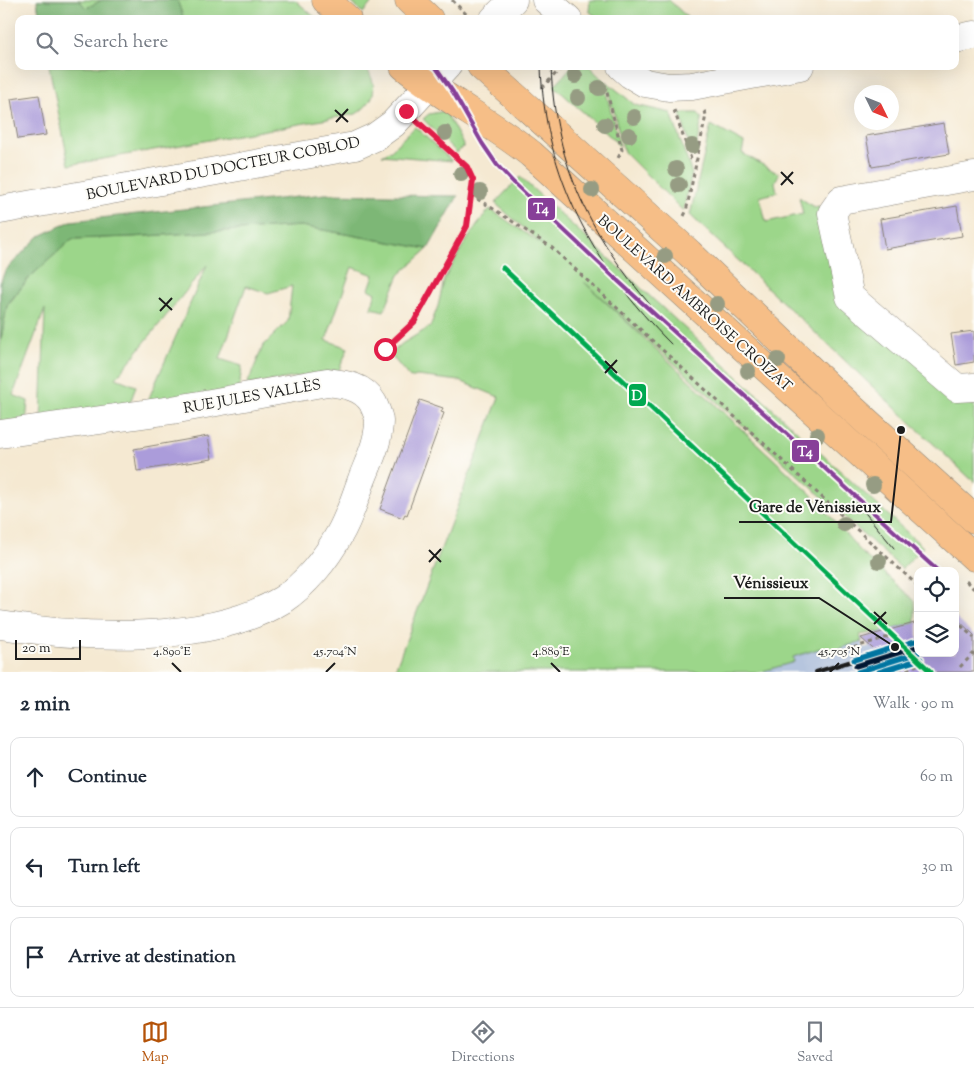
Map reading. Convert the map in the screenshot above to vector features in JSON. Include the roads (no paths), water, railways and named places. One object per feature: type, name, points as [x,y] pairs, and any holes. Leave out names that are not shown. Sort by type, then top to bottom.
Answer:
[{"type":"main road","points":[[326,0],[343,15]]},
{"type":"main road","points":[[409,0],[425,15]]},
{"type":"main road","name":"BOULEVARD AMBROISE CROIZAT","points":[[409,70],[429,86],[505,133],[531,154],[974,557]]},
{"type":"main road","name":"BOULEVARD AMBROISE CROIZAT","points":[[485,70],[689,253],[833,392],[974,519]]},
{"type":"street","points":[[498,15],[513,0]]},
{"type":"street","points":[[546,0],[563,15]]},
{"type":"street","points":[[959,37],[974,35]]},
{"type":"street","name":"BOULEVARD DU DOCTEUR COBLOD","points":[[0,210],[356,146],[375,137],[393,124],[443,70]]},
{"type":"street","points":[[612,73],[630,74],[645,83],[668,88],[692,86],[778,70]]},
{"type":"street","points":[[974,176],[841,200],[832,213],[850,297],[957,388],[974,387]]},
{"type":"street","name":"RUE JULES VALLÈS","points":[[0,434],[172,410],[327,382],[345,384],[360,390],[373,403],[379,420],[376,442],[339,536],[306,579],[282,600],[224,623],[173,632],[111,635],[24,629],[0,625]]},
{"type":"tram line","points":[[541,70],[544,106],[552,145],[563,182],[578,217],[597,251],[619,284],[643,314],[671,344]]},
{"type":"tram line","points":[[551,70],[555,107],[562,145],[573,181],[588,214],[606,246],[628,277],[680,338]]},
{"type":"tram line","points":[[839,481],[894,548]]},
{"type":"railway","points":[[816,672],[878,653]]},
{"type":"place","name":"Gare de Vénissieux","points":[[901,430]]},
{"type":"place","name":"Vénissieux","points":[[895,647]]}]
